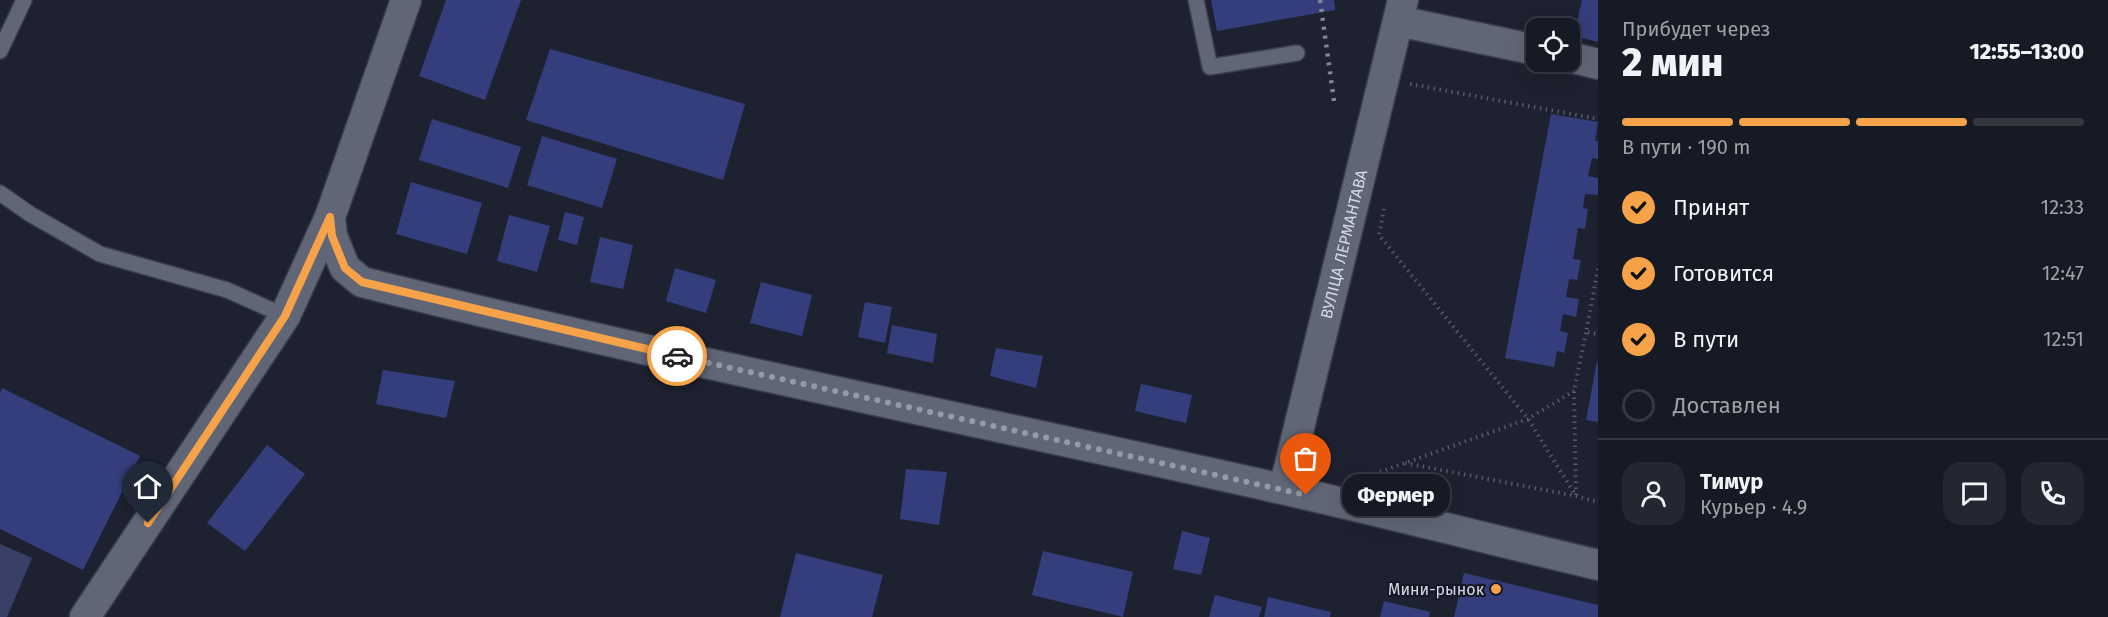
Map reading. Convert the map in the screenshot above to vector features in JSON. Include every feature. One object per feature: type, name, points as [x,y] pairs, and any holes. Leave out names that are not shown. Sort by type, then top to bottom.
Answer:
[{"type":"street","points":[[85,617],[285,316],[330,217],[406,0]]},
{"type":"street","points":[[1401,10],[1526,47]]},
{"type":"street","name":"ВУЛІЦА ЛЕРМАНТАВА","points":[[1284,489],[1401,10]]},
{"type":"street","points":[[1580,60],[1598,64]]},
{"type":"street","points":[[330,217],[332,236],[345,268],[362,282],[491,314],[822,389],[1284,489],[1598,565]]},
{"type":"lane","points":[[0,51],[24,0]]},
{"type":"lane","points":[[1196,0],[1210,68],[1297,53]]},
{"type":"lane","points":[[0,193],[30,214],[100,254],[227,290],[285,316]]},
{"type":"path","points":[[1384,79],[1598,119]]},
{"type":"path","points":[[1386,200],[1379,236],[1528,420],[1576,496]]},
{"type":"path","points":[[1576,496],[1574,391],[1598,269]]},
{"type":"path","points":[[1586,332],[1598,334]]},
{"type":"path","points":[[1357,480],[1528,420],[1574,391]]},
{"type":"path","points":[[1403,463],[1598,502]]},
{"type":"shaded area","points":[[0,544],[32,558],[7,617],[0,617]]},
{"type":"building","points":[[446,0],[521,0],[485,100],[419,76]]},
{"type":"building","points":[[1211,0],[1334,0],[1335,10],[1217,31]]},
{"type":"building","points":[[1582,0],[1598,0],[1598,42],[1580,38],[1580,18],[1578,18]]},
{"type":"building","points":[[550,49],[745,104],[723,180],[526,120]]},
{"type":"building","points":[[1551,114],[1598,122],[1595,141],[1598,141],[1598,159],[1592,158],[1588,176],[1598,178],[1598,195],[1585,194],[1583,208],[1588,209],[1585,229],[1578,228],[1573,259],[1581,260],[1577,280],[1569,279],[1566,297],[1579,299],[1576,317],[1563,314],[1560,331],[1568,333],[1564,353],[1557,351],[1554,367],[1505,358]]},
{"type":"building","points":[[432,119],[521,147],[508,188],[419,160]]},
{"type":"building","points":[[542,136],[617,159],[602,208],[527,185]]},
{"type":"building","points":[[411,182],[482,203],[467,254],[396,234]]},
{"type":"building","points":[[565,212],[584,217],[577,245],[558,240]]},
{"type":"building","points":[[509,215],[550,226],[537,272],[497,261]]},
{"type":"building","points":[[600,237],[633,245],[623,289],[590,282]]},
{"type":"building","points":[[675,268],[716,280],[706,313],[666,301]]},
{"type":"building","points":[[761,282],[812,295],[802,336],[750,323]]},
{"type":"building","points":[[865,302],[892,307],[885,343],[858,337]]},
{"type":"building","points":[[892,325],[937,334],[933,363],[887,353]]},
{"type":"building","points":[[996,348],[1043,356],[1036,388],[990,376]]},
{"type":"building","points":[[1598,362],[1598,422],[1586,420]]},
{"type":"building","points":[[383,370],[455,381],[446,418],[376,404]]},
{"type":"building","points":[[1141,384],[1192,395],[1186,423],[1135,411]]},
{"type":"building","points":[[2,388],[140,456],[83,570],[0,529],[0,393]]},
{"type":"building","points":[[267,445],[305,474],[245,551],[207,523]]},
{"type":"building","points":[[906,469],[947,472],[939,525],[900,519]]},
{"type":"building","points":[[1182,531],[1210,538],[1201,575],[1173,569]]},
{"type":"building","points":[[1043,551],[1133,572],[1123,617],[1032,595]]},
{"type":"building","points":[[796,553],[883,575],[872,617],[780,617]]},
{"type":"building","name":"Мини-рынок","points":[[1464,573],[1598,605],[1598,617],[1454,617]]},
{"type":"building","points":[[1215,595],[1262,607],[1259,617],[1209,617]]},
{"type":"building","points":[[1268,597],[1331,612],[1330,617],[1264,617]]},
{"type":"building","points":[[1384,601],[1430,612],[1429,617],[1380,617]]},
{"type":"railway","points":[[1320,0],[1334,101]]},
{"type":"way so far","points":[[677,356],[1306,495]]},
{"type":"place","name":"Фермер","points":[[1306,495]]},
{"type":"place","name":"Мини-рынок","points":[[1496,589]]},
{"type":"route","points":[[148,523],[285,316],[330,217],[332,236],[345,268],[362,282],[502,317],[677,356]]}]
